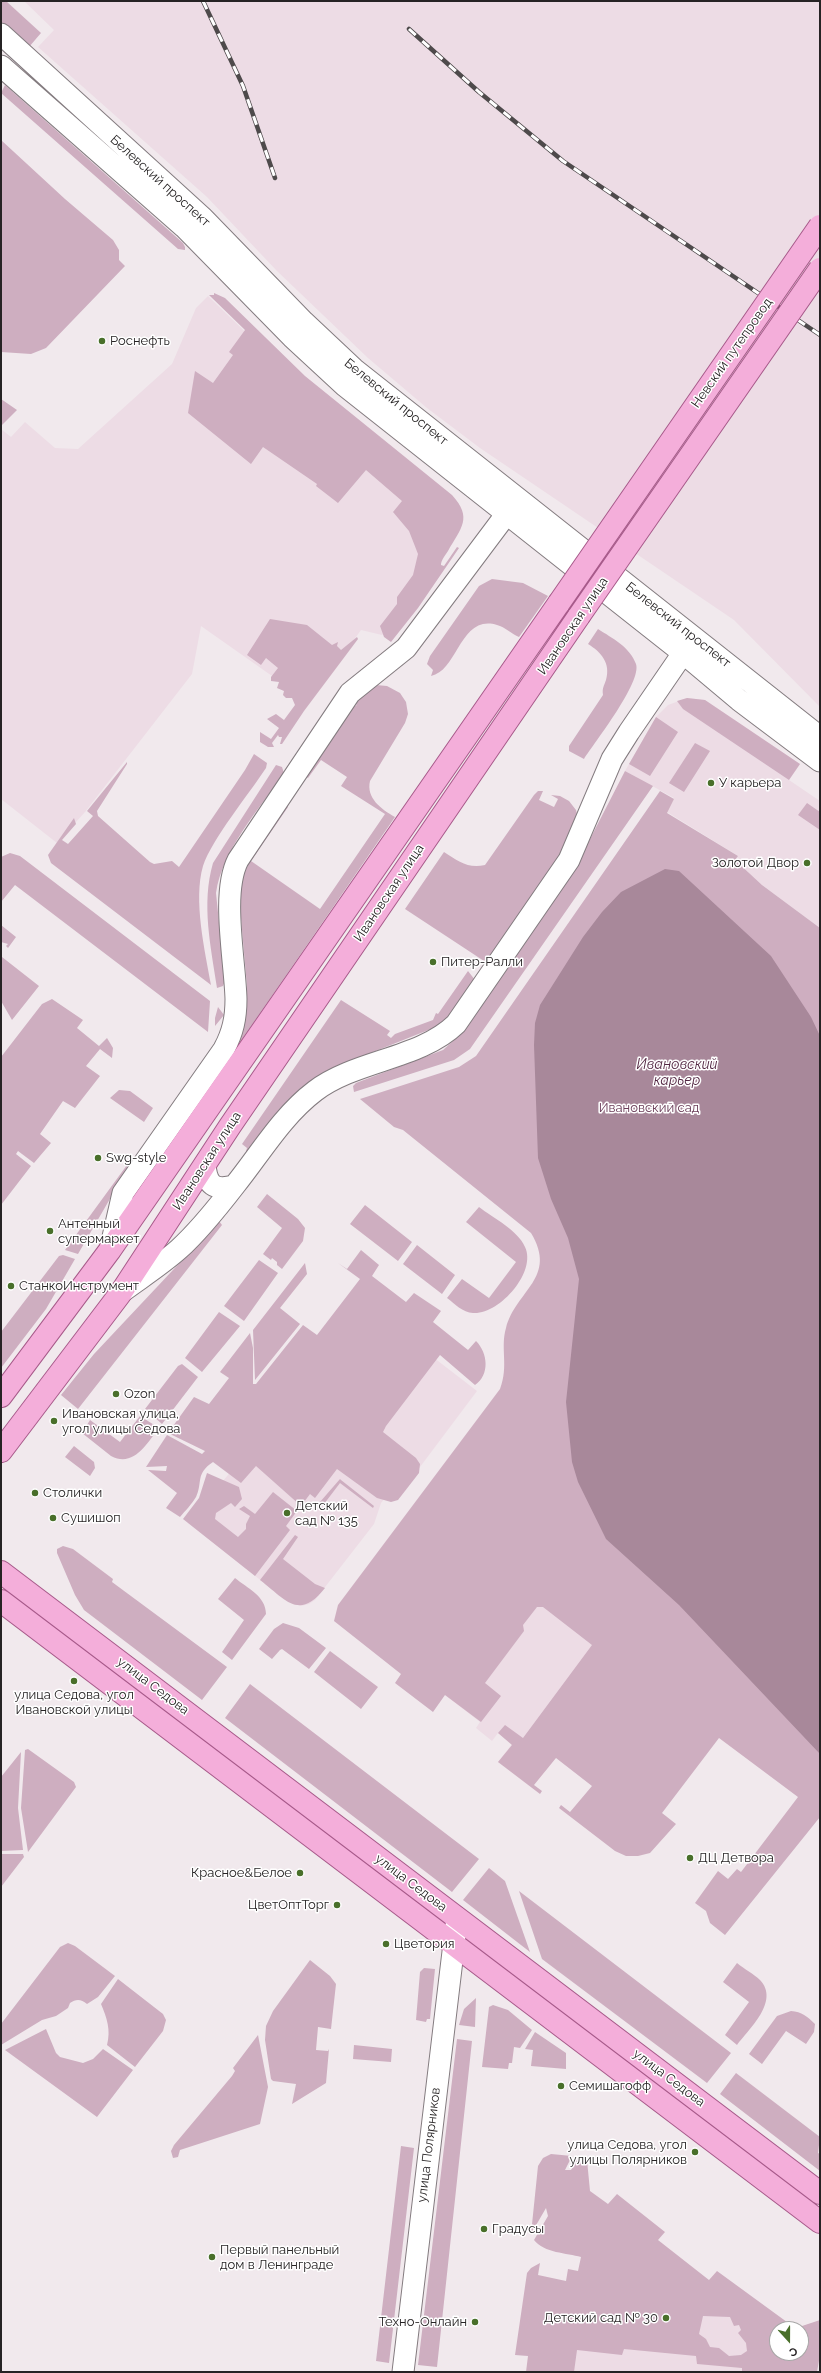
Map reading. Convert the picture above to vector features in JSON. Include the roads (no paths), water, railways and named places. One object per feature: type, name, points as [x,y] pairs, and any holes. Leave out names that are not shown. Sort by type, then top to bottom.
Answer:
[{"type":"main road","name":"Невский путепровод","points":[[645,480],[820,226]]},
{"type":"main road","name":"Невский путепровод","points":[[663,495],[820,269]]},
{"type":"main road","name":"Ивановская улица","points":[[1,1396],[110,1250],[645,480]]},
{"type":"main road","name":"Ивановская улица","points":[[1,1451],[120,1294],[205,1164],[663,495]]},
{"type":"main road","name":"улица Седова","points":[[1,1572],[820,2193]]},
{"type":"main road","name":"улица Седова","points":[[1,1601],[820,2222]]},
{"type":"street","name":"Белевский проспект","points":[[1,34],[203,218],[304,322],[354,369],[512,506],[688,646],[820,737]]},
{"type":"street","name":"Белевский проспект","points":[[1,66],[184,227],[292,337],[345,386],[512,506]]},
{"type":"street","name":"Ивановская улица","points":[[110,1250],[123,1193],[224,1049],[232,1034],[236,1014],[236,999],[230,888],[234,868],[238,860],[350,693],[406,648],[512,506]]},
{"type":"street","name":"Белевский проспект","points":[[688,646],[739,700],[820,761]]},
{"type":"street","name":"Ивановская улица","points":[[120,1294],[180,1248],[234,1186],[274,1134],[300,1104],[316,1090],[363,1067],[437,1039],[456,1024],[568,860],[612,759],[688,646]]},
{"type":"street","points":[[205,1164],[206,1179],[214,1187],[223,1189],[234,1186]]},
{"type":"street","name":"улица Полярников","points":[[403,2372],[457,1918]]},
{"type":"water","name":"Ивановский карьер","points":[[665,869],[679,871],[771,956],[811,1017],[820,1036],[820,1754],[679,1605],[606,1539],[578,1482],[572,1462],[566,1402],[579,1279],[568,1238],[551,1199],[538,1158],[534,1045],[535,1023],[540,1005],[583,937],[602,912],[621,892]]},
{"type":"railway","points":[[203,1],[243,86],[275,178]]},
{"type":"railway","points":[[409,29],[479,92],[563,161],[820,335]]},
{"type":"place","name":"Роснефть","points":[[102,341]]},
{"type":"place","name":"У карьера","points":[[711,783]]},
{"type":"place","name":"Золотой Двор","points":[[807,863]]},
{"type":"place","name":"Питер-Ралли","points":[[433,962]]},
{"type":"place","name":"Swg-style","points":[[98,1158]]},
{"type":"place","name":"Антенный супермаркет","points":[[50,1231]]},
{"type":"place","name":"СтанкоИнструмент","points":[[11,1286]]},
{"type":"place","name":"Ozon","points":[[116,1394]]},
{"type":"place","name":"Ивановская улица, угол улицы Седова","points":[[54,1421]]},
{"type":"place","name":"Столички","points":[[35,1493]]},
{"type":"place","name":"Детский сад № 135","points":[[287,1513]]},
{"type":"place","name":"Сушишоп","points":[[53,1518]]},
{"type":"place","name":"улица Седова, угол Ивановской улицы","points":[[74,1681]]},
{"type":"place","name":"ДЦ Детвора","points":[[690,1858]]},
{"type":"place","name":"Красное&Белое","points":[[300,1873]]},
{"type":"place","name":"ЦветОптТорг","points":[[337,1905]]},
{"type":"place","name":"Цветория","points":[[386,1944]]},
{"type":"place","name":"Семишагофф","points":[[561,2086]]},
{"type":"place","name":"улица Седова, угол улицы Полярников","points":[[695,2152]]},
{"type":"place","name":"Градусы","points":[[484,2229]]},
{"type":"place","name":"Первый панельный дом в Ленинграде","points":[[212,2257]]},
{"type":"place","name":"Детский сад № 30","points":[[666,2318]]},
{"type":"place","name":"Техно-Онлайн","points":[[475,2322]]},
{"type":"park label","name":"Ивановский сад","points":[[649,1108]]}]
